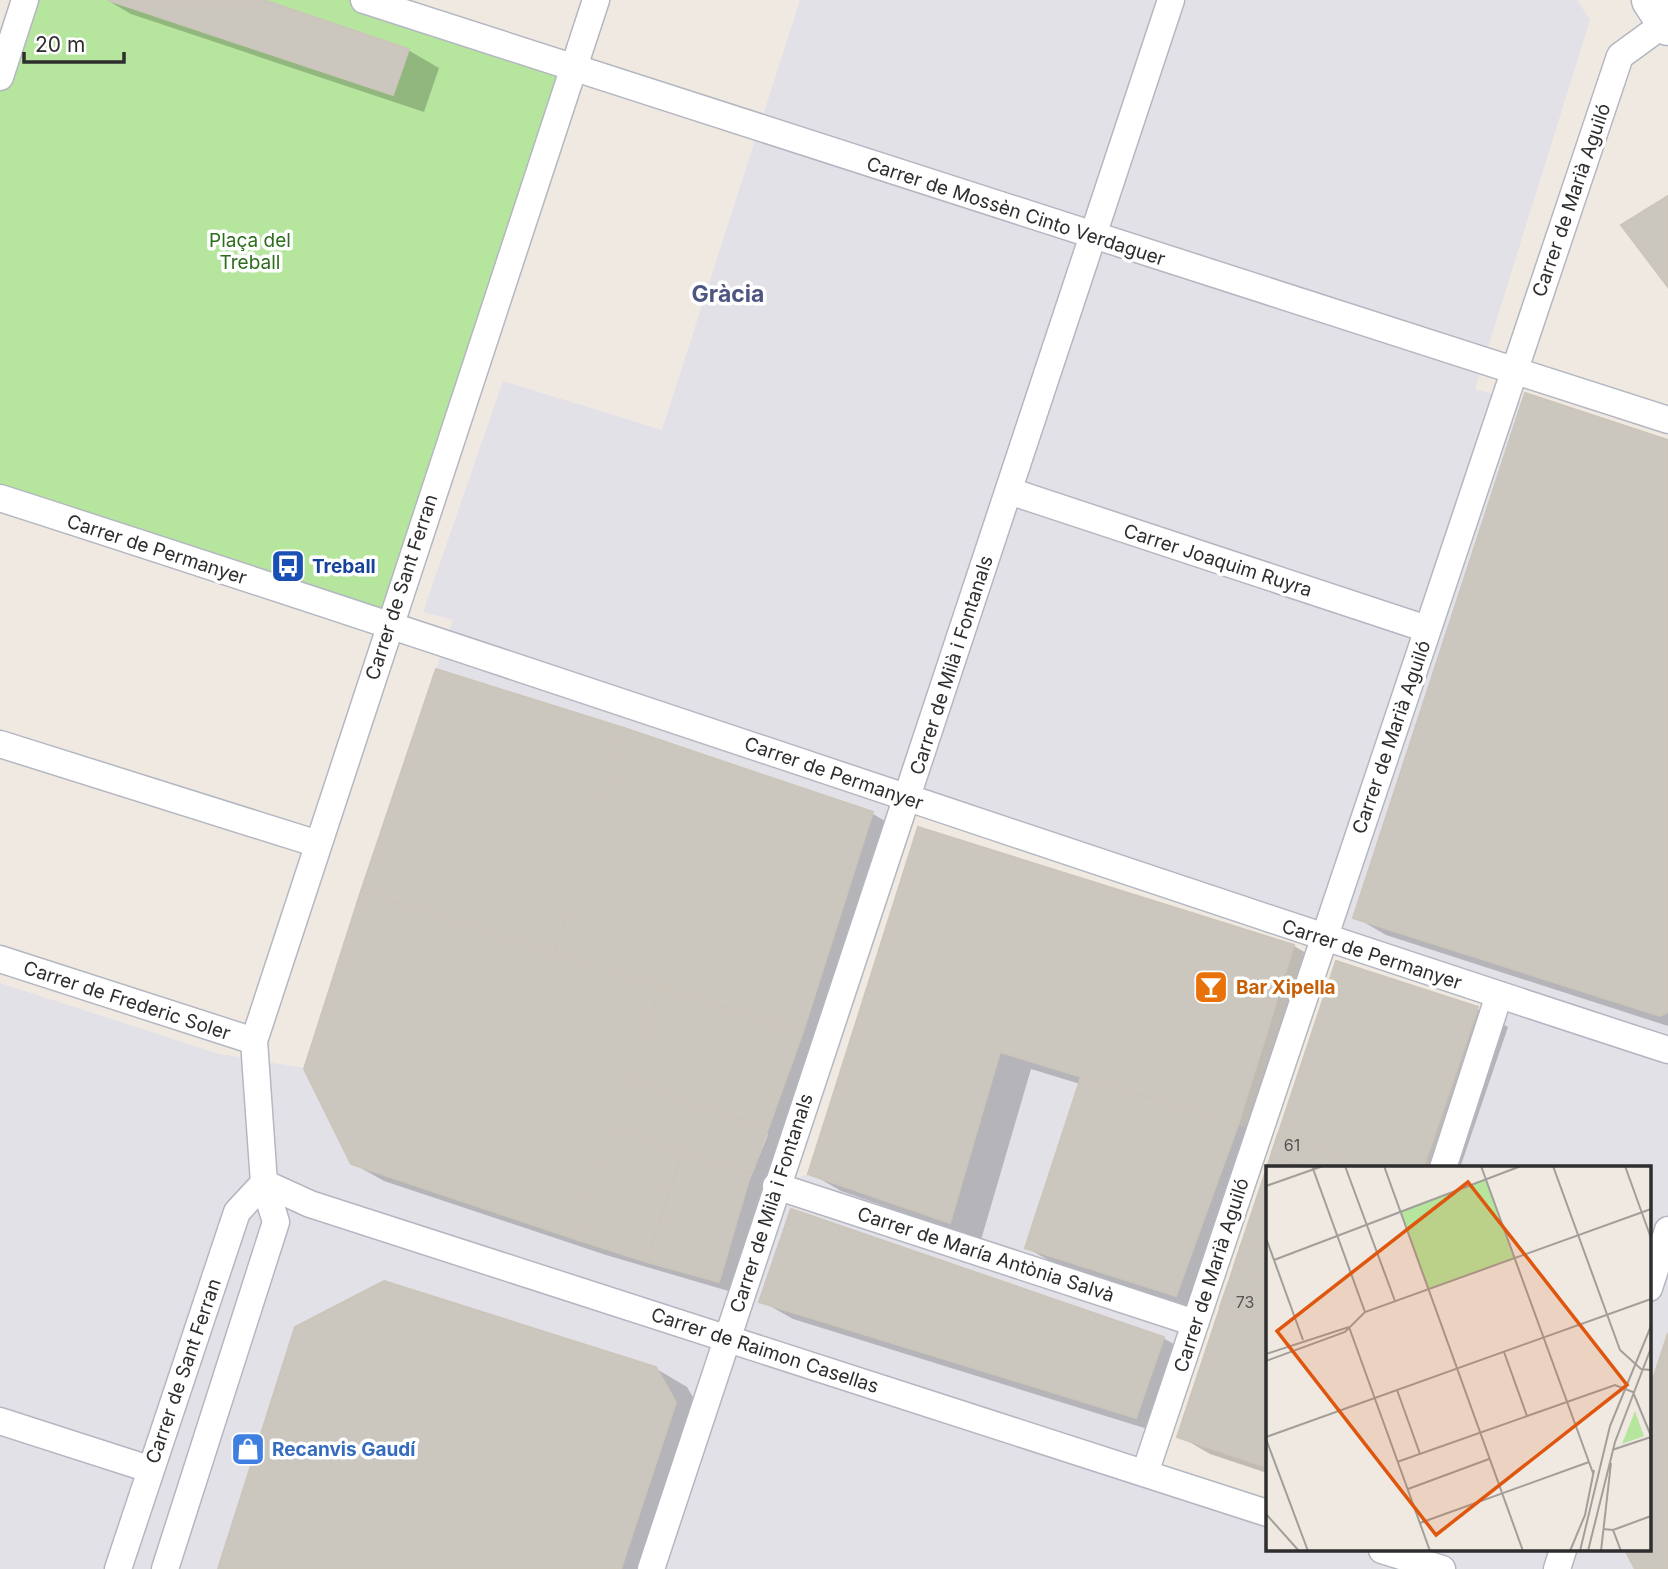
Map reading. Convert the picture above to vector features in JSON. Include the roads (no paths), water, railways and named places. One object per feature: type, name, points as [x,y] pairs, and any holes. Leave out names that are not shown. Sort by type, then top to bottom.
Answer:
[{"type":"street","points":[[0,76],[25,0]]},
{"type":"street","name":"Carrer de Mossèn Cinto Verdaguer","points":[[364,0],[1668,420]]},
{"type":"street","name":"Carrer de Sant Ferran","points":[[165,1569],[276,1222],[264,1183],[254,1041],[389,623],[596,0]]},
{"type":"street","name":"Carrer de Milà i Fontanals","points":[[651,1569],[1171,0]]},
{"type":"street","name":"Carrer de Marià Aguiló","points":[[1145,1473],[1620,55],[1663,17]]},
{"type":"street","name":"Carrer Joaquim Ruyra","points":[[1009,491],[1427,629]]},
{"type":"street","name":"Carrer de Permanyer","points":[[0,498],[389,623],[1324,939],[1668,1050]]},
{"type":"street","points":[[0,744],[318,844]]},
{"type":"street","name":"Carrer de Frederic Soler","points":[[0,959],[254,1041]]},
{"type":"street","points":[[1444,1166],[1499,995]]},
{"type":"street","name":"Carrer de Sant Ferran","points":[[117,1569],[237,1212],[264,1183]]},
{"type":"street","name":"Carrer de Raimon Casellas","points":[[264,1183],[310,1204],[1266,1513]]},
{"type":"street","name":"Carrer de María Antònia Salvà","points":[[776,1186],[1195,1323]]},
{"type":"street","points":[[1650,1285],[1668,1230]]},
{"type":"street","points":[[0,1421],[149,1469]]},
{"type":"street","points":[[1388,1552],[1441,1569]]},
{"type":"street","points":[[1557,1569],[1562,1552]]},
{"type":"place","name":"Treball","points":[[288,566]]},
{"type":"place","name":"Bar Xipella","points":[[1211,987]]},
{"type":"place","name":"Recanvis Gaudí","points":[[248,1449]]},
{"type":"district","name":"Gràcia","points":[[728,294]]},
{"type":"park label","name":"Plaça del Treball","points":[[250,251]]}]
